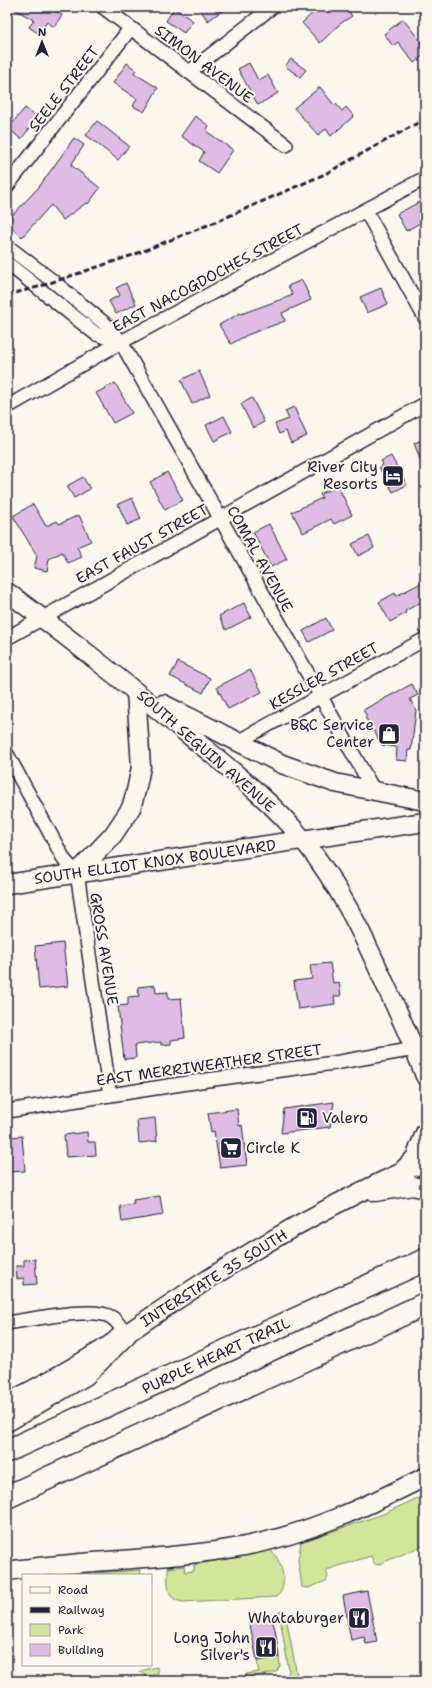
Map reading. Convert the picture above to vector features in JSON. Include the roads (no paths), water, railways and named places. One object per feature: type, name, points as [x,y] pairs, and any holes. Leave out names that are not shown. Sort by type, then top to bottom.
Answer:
[{"type":"highway","name":"PURPLE HEART TRAIL","points":[[7,1452],[425,1260]]},
{"type":"highway","points":[[7,1497],[425,1304]]},
{"type":"highway","points":[[7,1420],[85,1374],[125,1334]]},
{"type":"main road","name":"SOUTH SEGUIN AVENUE","points":[[7,592],[136,692],[244,780],[274,808],[304,840],[354,916],[415,1049],[425,1076]]},
{"type":"main road","points":[[77,873],[113,835],[131,808],[141,767],[136,692],[239,741],[282,764],[335,783],[425,801]]},
{"type":"main road","name":"SOUTH ELLIOT KNOX BOULEVARD","points":[[7,884],[425,822]]},
{"type":"main road","points":[[403,1171],[415,1158],[425,1133]]},
{"type":"main road","name":"INTERSTATE 35 SOUTH","points":[[7,1403],[66,1371],[253,1250],[313,1216],[403,1171],[425,1162]]},
{"type":"main road","points":[[351,1197],[394,1188],[413,1186],[425,1189]]},
{"type":"main road","points":[[7,1571],[49,1565],[174,1556],[245,1546],[283,1537],[343,1516],[425,1477]]},
{"type":"street","name":"SIMON AVENUE","points":[[103,7],[130,29],[286,145]]},
{"type":"street","points":[[189,72],[272,7]]},
{"type":"street","name":"SEELE STREET","points":[[7,186],[130,29]]},
{"type":"street","name":"EAST NACOGDOCHES STREET","points":[[7,407],[121,342],[425,178]]},
{"type":"street","points":[[366,211],[425,318]]},
{"type":"street","name":"COMAL AVENUE","points":[[7,246],[110,328],[121,342],[319,696],[374,790]]},
{"type":"street","points":[[7,263],[96,334],[121,342]]},
{"type":"street","name":"EAST FAUST STREET","points":[[7,638],[425,404]]},
{"type":"street","name":"KESSLER STREET","points":[[239,741],[425,639]]},
{"type":"street","points":[[7,754],[65,861],[77,873]]},
{"type":"street","name":"GROSS AVENUE","points":[[77,873],[110,1095]]},
{"type":"street","name":"EAST MERRIWEATHER STREET","points":[[7,1111],[334,1063],[415,1049]]},
{"type":"street","points":[[7,1323],[79,1313],[102,1313],[117,1321],[125,1334]]},
{"type":"railway","points":[[7,295],[38,287],[133,255],[213,223],[325,174],[425,119]]},
{"type":"place","name":"River City Resorts","points":[[393,476]]},
{"type":"place","name":"B&C Service Center","points":[[389,734]]},
{"type":"place","name":"Valero","points":[[307,1118]]},
{"type":"place","name":"Circle K","points":[[231,1148]]},
{"type":"place","name":"Whataburger","points":[[359,1618]]},
{"type":"place","name":"Long John Silver's","points":[[266,1647]]}]
